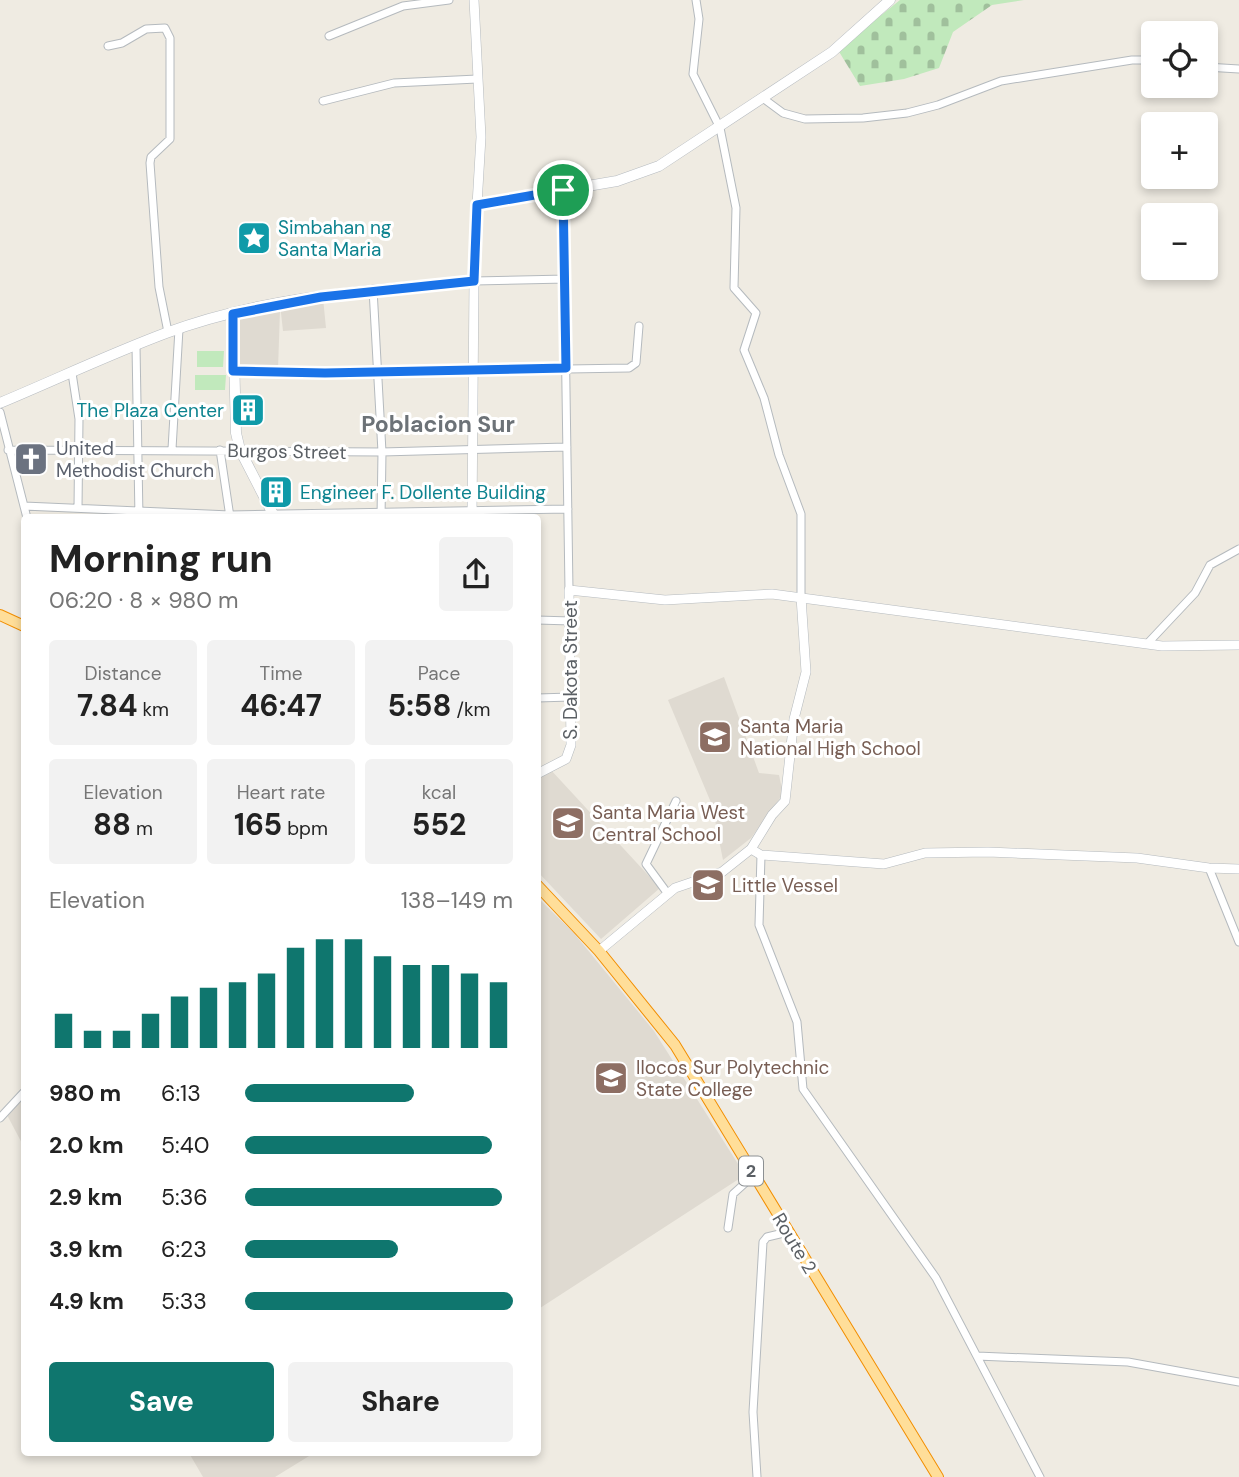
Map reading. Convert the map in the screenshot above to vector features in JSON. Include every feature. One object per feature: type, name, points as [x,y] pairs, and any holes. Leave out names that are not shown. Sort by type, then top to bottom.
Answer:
[{"type":"highway","points":[[0,615],[21,625]]},
{"type":"highway","name":"Route 2","points":[[541,889],[599,951],[675,1045],[939,1477]]},
{"type":"main road","points":[[0,403],[168,332],[233,314],[273,304],[373,289],[474,281],[477,205],[617,181],[659,166],[832,52],[890,0]]},
{"type":"main road","points":[[233,314],[233,409],[240,450],[272,514]]},
{"type":"street","points":[[329,36],[369,17],[403,6],[449,0]]},
{"type":"street","points":[[474,0],[481,163],[477,205]]},
{"type":"street","points":[[599,951],[675,888],[722,872],[751,849],[788,795],[794,719],[806,673],[802,514],[779,455],[764,398],[745,358],[745,341],[756,315],[752,307],[737,294],[733,284],[737,217],[720,128],[694,74],[699,19],[696,0]]},
{"type":"street","points":[[108,46],[155,27],[165,28],[170,38],[170,139],[151,157],[150,163],[159,288],[168,332]]},
{"type":"street","points":[[764,99],[783,113],[805,120],[863,118],[928,108],[1001,81],[1141,60]]},
{"type":"street","points":[[1218,68],[1239,69]]},
{"type":"street","points":[[323,100],[394,83],[477,79]]},
{"type":"street","points":[[563,190],[569,590],[665,600],[772,594],[1147,644],[1192,648],[1239,645]]},
{"type":"street","points":[[472,513],[474,281],[566,279]]},
{"type":"street","points":[[373,289],[382,452],[381,514],[569,509]]},
{"type":"street","points":[[233,371],[377,372],[634,367],[639,326]]},
{"type":"street","points":[[172,449],[179,329]]},
{"type":"street","points":[[24,506],[139,514],[136,346]]},
{"type":"street","points":[[72,373],[80,451],[78,508]]},
{"type":"street","points":[[0,412],[26,514]]},
{"type":"street","name":"Burgos Street","points":[[8,450],[382,452],[567,447]]},
{"type":"street","points":[[220,450],[230,514]]},
{"type":"street","points":[[1147,644],[1195,593],[1210,565],[1239,549]]},
{"type":"street","name":"S. Dakota Street","points":[[541,772],[560,764],[569,754],[569,590]]},
{"type":"street","points":[[541,620],[571,621]]},
{"type":"street","points":[[541,698],[570,697]]},
{"type":"street","points":[[668,894],[646,864],[677,801]]},
{"type":"street","points":[[751,849],[761,855],[884,864],[925,853],[988,852],[1137,858],[1209,868],[1239,869]]},
{"type":"street","points":[[761,855],[759,925],[770,947],[797,1023],[803,1089],[936,1278],[1040,1477]]},
{"type":"street","points":[[1209,868],[1239,942]]},
{"type":"street","points":[[0,1118],[21,1094]]},
{"type":"street","points":[[728,1228],[733,1194],[754,1175]]},
{"type":"street","points":[[757,1477],[753,1412],[763,1241],[767,1237],[788,1232]]},
{"type":"street","points":[[977,1356],[1128,1362],[1239,1382]]},
{"type":"shaded area","points":[[323,298],[326,328],[283,331],[280,304]]},
{"type":"shaded area","points":[[280,310],[278,369],[239,367],[239,319]]},
{"type":"shaded area","name":"Santa Maria National High School","points":[[724,677],[759,773],[779,775],[783,794],[751,838],[723,860],[712,805],[668,700]]},
{"type":"shaded area","name":"Santa Maria West Central School","points":[[550,769],[660,888],[601,939],[541,875],[541,772]]},
{"type":"shaded area","name":"Ilocos Sur Polytechnic State College","points":[[541,901],[573,932],[654,1031],[745,1175],[541,1307]]},
{"type":"shaded area","points":[[21,1099],[21,1141],[7,1115]]},
{"type":"shaded area","points":[[191,1456],[309,1456],[275,1477],[203,1477]]},
{"type":"green space","points":[[900,0],[1024,0],[992,5],[953,32],[939,68],[904,79],[860,86],[838,50]]},
{"type":"green space","points":[[197,351],[224,351],[223,367],[197,367]]},
{"type":"green space","points":[[195,375],[226,375],[225,390],[195,390]]},
{"type":"place","name":"Simbahan ng Santa Maria","points":[[254,238]]},
{"type":"place","name":"The Plaza Center","points":[[248,410]]},
{"type":"place","name":"United Methodist Church","points":[[31,459]]},
{"type":"place","name":"Engineer F. Dollente Building","points":[[276,492]]},
{"type":"place","name":"Santa Maria National High School","points":[[715,737]]},
{"type":"place","name":"Santa Maria West Central School","points":[[568,823]]},
{"type":"place","name":"Little Vessel","points":[[708,885]]},
{"type":"place","name":"Ilocos Sur Polytechnic State College","points":[[611,1078]]},
{"type":"district","name":"Poblacion Sur","points":[[438,424]]},
{"type":"route","points":[[563,190],[566,368],[325,373],[233,371],[233,314],[373,289],[474,281],[477,205],[563,190]]}]
